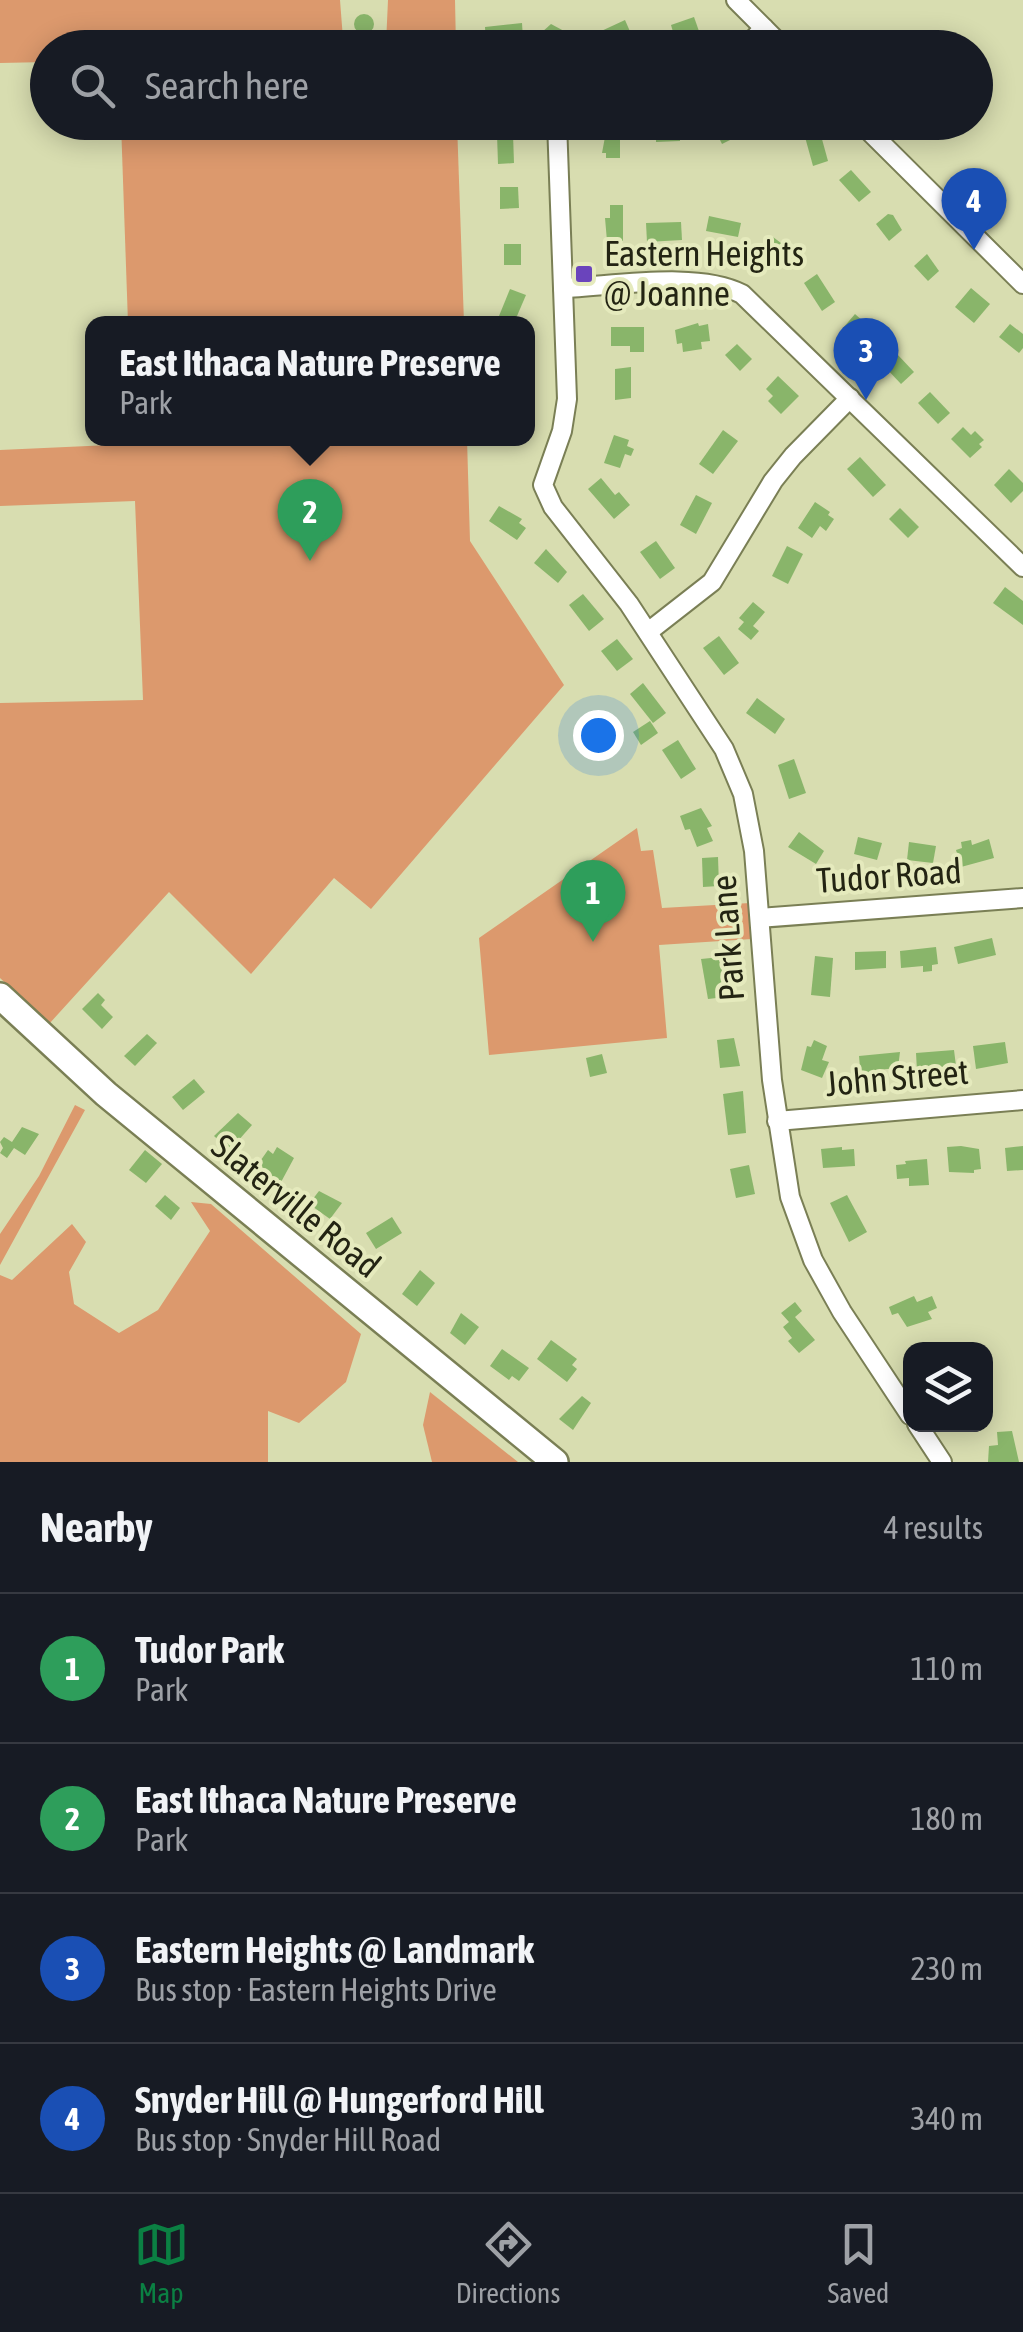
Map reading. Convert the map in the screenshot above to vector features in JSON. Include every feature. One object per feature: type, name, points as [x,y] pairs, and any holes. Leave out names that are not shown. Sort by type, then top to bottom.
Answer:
[{"type":"highway","name":"Slaterville Road","points":[[0,996],[106,1094],[556,1462]]},
{"type":"street","points":[[736,0],[764,28]]},
{"type":"street","points":[[557,140],[564,288],[698,282],[730,288],[756,305],[1023,567]]},
{"type":"street","points":[[878,140],[1023,284]]},
{"type":"street","name":"Park Lane","points":[[564,288],[566,418],[543,484],[554,507],[648,632],[735,771],[749,817],[777,1121],[790,1197],[813,1260],[903,1404]]},
{"type":"street","points":[[648,632],[712,582],[773,482],[850,398]]},
{"type":"street","name":"Tudor Road","points":[[760,918],[1023,898]]},
{"type":"street","name":"John Street","points":[[777,1121],[1023,1100]]},
{"type":"street","points":[[922,1432],[942,1462]]},
{"type":"shaded area","points":[[0,0],[340,0],[342,30],[30,30],[30,62],[0,63]]},
{"type":"shaded area","points":[[388,0],[455,0],[456,30],[387,30]]},
{"type":"shaded area","points":[[122,140],[458,140],[464,316],[128,316]]},
{"type":"shaded area","points":[[88,446],[467,446],[470,541],[564,685],[371,909],[334,878],[251,974],[169,892],[49,1024],[0,978],[0,703],[143,700],[135,501],[0,506],[0,450]]},
{"type":"shaded area","points":[[637,828],[641,851],[653,850],[662,908],[750,903],[752,939],[659,945],[667,1038],[489,1055],[479,938]]},
{"type":"shaded area","points":[[75,1105],[85,1110],[0,1265],[0,1234],[39,1176]]},
{"type":"shaded area","points":[[191,1202],[211,1204],[361,1334],[346,1382],[299,1423],[268,1411],[268,1462],[0,1462],[0,1275],[12,1280],[72,1224],[86,1242],[69,1272],[74,1304],[119,1333],[158,1310],[210,1231]]},
{"type":"shaded area","points":[[430,1392],[518,1462],[432,1462],[423,1425]]},
{"type":"building","points":[[360,15],[373,20],[372,30],[355,28]]},
{"type":"building","points":[[694,17],[699,30],[672,30],[671,25]]},
{"type":"building","points":[[625,20],[629,30],[603,30]]},
{"type":"building","points":[[522,23],[522,30],[485,30]]},
{"type":"building","points":[[497,140],[513,140],[514,163],[498,164]]},
{"type":"building","points":[[604,140],[620,140],[620,158],[606,158],[606,153],[602,153]]},
{"type":"building","points":[[806,140],[822,140],[828,161],[813,166]]},
{"type":"building","points":[[851,170],[871,192],[859,202],[839,180]]},
{"type":"building","points":[[500,187],[518,187],[519,208],[500,209]]},
{"type":"building","points":[[610,205],[623,205],[623,241],[607,241],[605,218],[610,218]]},
{"type":"building","points":[[888,214],[893,215],[902,230],[889,241],[876,224]]},
{"type":"building","points":[[709,216],[741,223],[738,237],[706,231]]},
{"type":"building","points":[[681,222],[682,240],[647,242],[646,223]]},
{"type":"building","points":[[773,237],[793,252],[785,264],[764,250]]},
{"type":"building","points":[[504,244],[521,244],[521,265],[504,265]]},
{"type":"building","points":[[927,254],[939,271],[928,281],[914,266]]},
{"type":"building","points":[[817,274],[835,302],[822,311],[804,283]]},
{"type":"building","points":[[971,288],[990,304],[974,323],[955,307]]},
{"type":"building","points":[[510,289],[526,295],[517,316],[499,316]]},
{"type":"building","points":[[855,314],[873,330],[861,344],[843,328]]},
{"type":"building","points":[[708,324],[710,341],[701,342],[702,349],[683,352],[675,330]]},
{"type":"building","points":[[1010,324],[1023,334],[1019,353],[999,337]]},
{"type":"building","points":[[611,327],[644,327],[644,352],[630,352],[630,346],[611,346]]},
{"type":"building","points":[[737,344],[752,359],[740,371],[725,355]]},
{"type":"building","points":[[897,354],[914,372],[901,384],[884,366]]},
{"type":"building","points":[[631,367],[631,398],[615,400],[615,369]]},
{"type":"building","points":[[778,376],[799,396],[781,414],[768,401],[773,396],[766,389]]},
{"type":"building","points":[[930,392],[950,413],[938,424],[918,403]]},
{"type":"building","points":[[963,427],[984,440],[970,458],[951,439]]},
{"type":"building","points":[[723,430],[738,441],[713,474],[699,464]]},
{"type":"building","points":[[614,435],[629,440],[627,446],[634,449],[631,456],[625,454],[620,468],[604,463]]},
{"type":"building","points":[[860,457],[886,485],[873,497],[847,469]]},
{"type":"building","points":[[1009,469],[1023,483],[1023,491],[1011,503],[994,485]]},
{"type":"building","points":[[601,478],[630,505],[614,519],[588,489]]},
{"type":"building","points":[[696,495],[712,503],[696,534],[680,525]]},
{"type":"building","points":[[815,502],[834,519],[826,531],[820,526],[812,538],[798,528]]},
{"type":"building","points":[[499,506],[522,519],[519,523],[526,528],[517,540],[489,521]]},
{"type":"building","points":[[900,508],[919,527],[908,538],[889,519]]},
{"type":"building","points":[[656,541],[675,568],[660,579],[640,552]]},
{"type":"building","points":[[787,546],[803,554],[788,584],[772,576]]},
{"type":"building","points":[[546,549],[567,572],[558,583],[534,563]]},
{"type":"building","points":[[1005,587],[1023,601],[1023,625],[993,603]]},
{"type":"building","points":[[583,594],[604,619],[589,631],[569,605]]},
{"type":"building","points":[[753,602],[765,612],[753,626],[759,631],[751,640],[738,629],[744,622],[739,618]]},
{"type":"building","points":[[719,636],[739,663],[724,675],[703,648]]},
{"type":"building","points":[[617,639],[633,659],[617,671],[601,651]]},
{"type":"building","points":[[643,683],[666,713],[653,723],[630,694]]},
{"type":"building","points":[[757,698],[785,719],[775,734],[746,713]]},
{"type":"building","points":[[650,721],[658,733],[641,745],[633,732]]},
{"type":"building","points":[[678,740],[696,769],[681,779],[662,750]]},
{"type":"building","points":[[794,759],[806,793],[789,799],[778,765]]},
{"type":"building","points":[[701,808],[712,826],[707,828],[713,841],[697,847],[680,816]]},
{"type":"building","points":[[799,832],[824,851],[816,864],[788,847]]},
{"type":"building","points":[[858,837],[882,843],[877,860],[854,854]]},
{"type":"building","points":[[989,839],[994,858],[961,867],[956,850],[962,848],[961,842],[971,840],[972,845]]},
{"type":"building","points":[[909,842],[936,846],[933,863],[907,860]]},
{"type":"building","points":[[718,857],[719,886],[703,887],[702,858]]},
{"type":"building","points":[[992,938],[996,955],[958,964],[954,947]]},
{"type":"building","points":[[936,947],[938,964],[932,965],[932,971],[923,972],[923,966],[901,968],[900,951]]},
{"type":"building","points":[[886,951],[886,968],[855,970],[855,952]]},
{"type":"building","points":[[815,956],[833,958],[830,997],[811,995]]},
{"type":"building","points":[[721,957],[725,997],[708,999],[701,959]]},
{"type":"building","points":[[98,993],[105,1000],[101,1005],[113,1017],[102,1029],[82,1009]]},
{"type":"building","points":[[147,1034],[157,1043],[135,1066],[124,1056]]},
{"type":"building","points":[[734,1038],[740,1066],[720,1068],[717,1040]]},
{"type":"building","points":[[814,1040],[827,1046],[822,1060],[829,1062],[822,1078],[801,1070],[807,1046],[811,1047]]},
{"type":"building","points":[[1005,1042],[1008,1063],[976,1069],[973,1046]]},
{"type":"building","points":[[954,1050],[956,1066],[942,1067],[942,1071],[917,1071],[916,1053]]},
{"type":"building","points":[[900,1052],[898,1068],[877,1070],[878,1077],[861,1079],[859,1056]]},
{"type":"building","points":[[602,1054],[607,1073],[590,1077],[586,1058]]},
{"type":"building","points":[[194,1079],[205,1092],[183,1110],[172,1097]]},
{"type":"building","points":[[743,1091],[746,1133],[728,1135],[723,1094]]},
{"type":"building","points":[[238,1113],[252,1125],[230,1150],[214,1136]]},
{"type":"building","points":[[22,1127],[39,1134],[25,1155],[14,1148],[7,1158],[0,1153],[0,1142],[4,1137],[12,1142]]},
{"type":"building","points":[[1023,1146],[1023,1170],[1007,1171],[1005,1148]]},
{"type":"building","points":[[277,1147],[294,1158],[280,1184],[256,1167],[268,1150],[273,1154]]},
{"type":"building","points":[[947,1147],[979,1149],[981,1169],[974,1173],[949,1172]]},
{"type":"building","points":[[821,1149],[854,1149],[855,1166],[823,1168]]},
{"type":"building","points":[[145,1150],[162,1164],[146,1183],[129,1170]]},
{"type":"building","points":[[927,1159],[929,1185],[909,1186],[909,1178],[897,1179],[896,1165]]},
{"type":"building","points":[[749,1165],[755,1194],[736,1198],[730,1169]]},
{"type":"building","points":[[319,1191],[342,1203],[330,1219],[309,1204]]},
{"type":"building","points":[[165,1195],[180,1208],[171,1220],[155,1206]]},
{"type":"building","points":[[847,1195],[867,1232],[849,1242],[830,1203]]},
{"type":"building","points":[[392,1217],[402,1233],[376,1249],[366,1233]]},
{"type":"building","points":[[420,1270],[435,1283],[417,1306],[402,1294]]},
{"type":"building","points":[[914,1296],[917,1302],[932,1296],[937,1308],[928,1312],[932,1319],[907,1327],[898,1313],[892,1315],[889,1307]]},
{"type":"building","points":[[795,1302],[802,1311],[795,1317],[815,1340],[799,1353],[788,1341],[792,1338],[783,1327],[789,1322],[781,1313]]},
{"type":"building","points":[[461,1313],[479,1327],[465,1345],[450,1333]]},
{"type":"building","points":[[551,1340],[577,1359],[572,1365],[577,1369],[567,1382],[537,1359]]},
{"type":"building","points":[[502,1349],[529,1368],[519,1381],[512,1376],[509,1380],[490,1366]]},
{"type":"building","points":[[582,1396],[591,1403],[573,1430],[559,1419]]},
{"type":"building","points":[[1012,1431],[1019,1462],[988,1462],[989,1446],[998,1445],[997,1432]]},
{"type":"place","name":"Snyder Hill @ Hungerford Hill","points":[[974,250]]},
{"type":"place","name":"Eastern Heights @ Joanne","points":[[584,274]]},
{"type":"place","name":"Eastern Heights @ Landmark","points":[[866,400]]},
{"type":"place","name":"East Ithaca Nature Preserve","points":[[310,561]]},
{"type":"place","name":"Tudor Park","points":[[593,942]]}]
